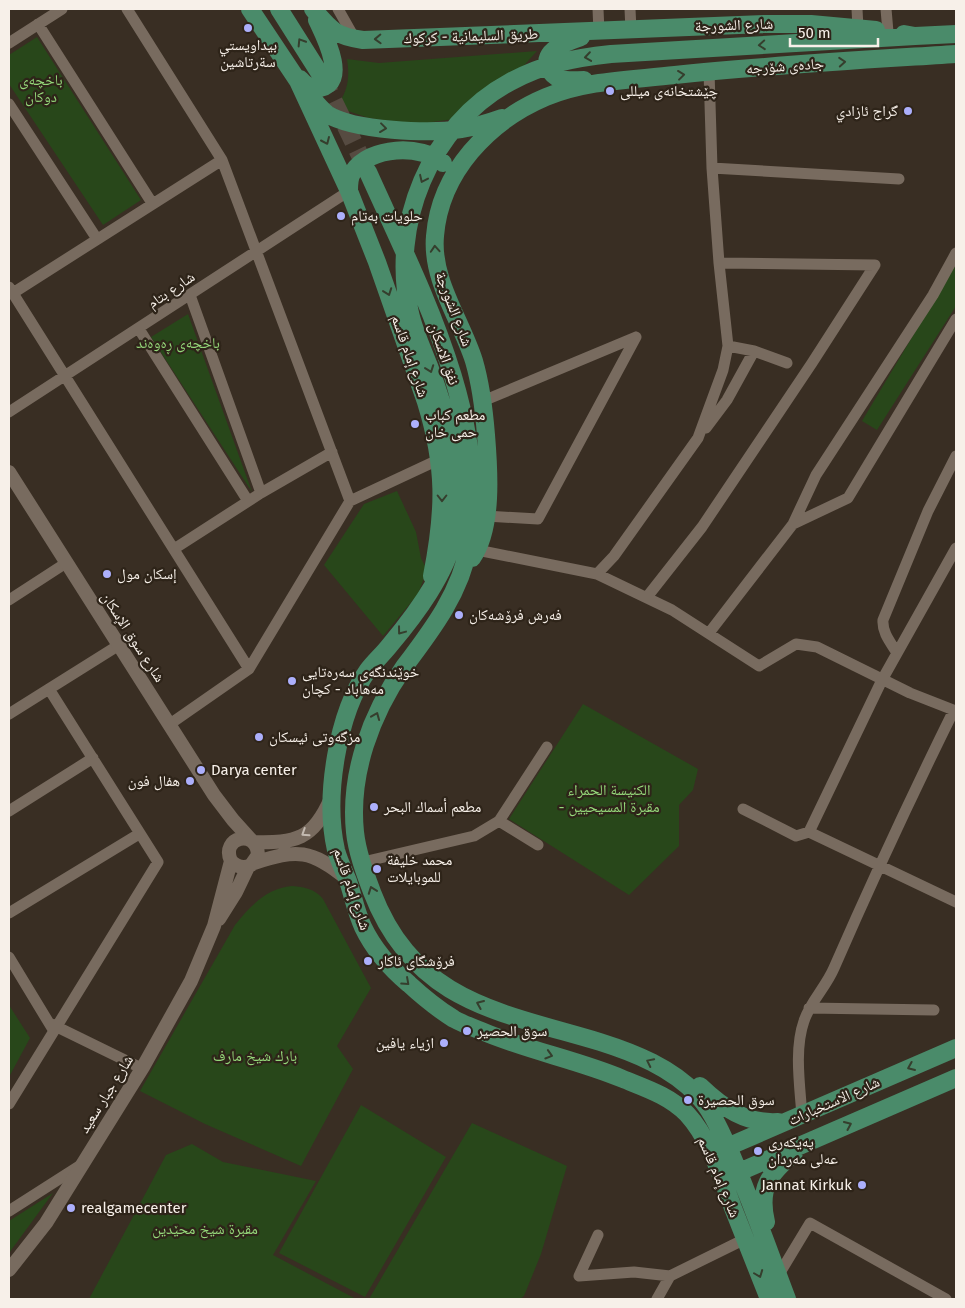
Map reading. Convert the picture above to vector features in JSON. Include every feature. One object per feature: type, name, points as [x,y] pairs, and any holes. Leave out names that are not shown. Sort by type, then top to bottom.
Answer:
[{"type":"main road","points":[[250,9],[298,81],[316,104],[326,113],[341,119],[372,126],[416,130],[453,130],[484,124],[514,114]]},
{"type":"main road","points":[[279,9],[322,77]]},
{"type":"main road","points":[[284,59],[301,80],[310,87],[322,88],[332,80],[334,68],[332,55],[313,9]]},
{"type":"main road","points":[[313,9],[330,28],[348,37]]},
{"type":"main road","name":"شارع الشورجة","points":[[601,32],[764,24],[811,24],[915,36],[956,34]]},
{"type":"main road","points":[[601,32],[563,43],[550,54],[547,64],[550,72],[557,78],[614,81]]},
{"type":"main road","name":"طريق السليمانية - كركوك","points":[[348,37],[374,40],[601,32]]},
{"type":"main road","points":[[429,591],[452,545],[457,522],[458,505],[455,465],[445,418],[432,374],[413,326],[406,294],[404,265],[406,239],[418,190],[436,155],[451,133],[475,107],[501,87],[521,76],[554,63],[592,56],[915,36]]},
{"type":"main road","name":"جادەی شۆرجە","points":[[614,81],[709,71],[956,54]]},
{"type":"main road","name":"شارع إمام قاسم","points":[[298,81],[349,191],[383,278],[422,389],[433,424],[440,459],[441,526],[429,591],[391,644],[368,670],[352,698],[340,732],[332,795],[336,850],[362,925],[371,941],[391,967],[421,995],[451,1017],[518,1046],[601,1070],[664,1097],[678,1106],[739,1172],[787,1299]]},
{"type":"main road","name":"شارع الشورجة","points":[[462,571],[473,549],[482,538],[486,516],[487,453],[483,401],[474,361],[446,293],[436,256],[436,228],[444,195],[453,175],[466,156],[484,138],[514,114],[534,102],[559,92],[589,84],[614,81]]},
{"type":"main road","points":[[349,191],[351,175],[357,166],[375,156],[396,150],[428,153],[440,160],[453,175]]},
{"type":"main road","name":"نفق الاسكان","points":[[368,172],[433,320],[456,390],[472,477],[473,549]]},
{"type":"main road","name":"شارع إمام قاسم","points":[[462,571],[444,611],[381,703],[367,737],[356,784],[355,834],[381,912],[399,944],[411,959],[433,979],[455,993],[501,1013],[610,1045],[670,1073],[691,1089],[705,1104],[721,1132],[720,1151],[723,1180],[768,1299]]},
{"type":"main road","points":[[492,1035],[501,1013]]},
{"type":"main road","name":"شارع الاستخبارات","points":[[720,1151],[956,1048]]},
{"type":"main road","points":[[670,1073],[689,1078],[722,1105],[741,1117],[764,1123],[794,1119]]},
{"type":"main road","name":"شارع الاستخبارات","points":[[723,1180],[956,1078]]},
{"type":"main road","points":[[777,1272],[763,1209],[763,1192],[768,1180],[779,1166],[796,1151],[812,1141]]},
{"type":"street","points":[[9,43],[62,9]]},
{"type":"street","points":[[127,9],[222,160],[350,501]]},
{"type":"street","points":[[338,9],[348,37]]},
{"type":"street","points":[[598,9],[601,32]]},
{"type":"street","points":[[630,9],[631,30]]},
{"type":"street","points":[[857,9],[858,28]]},
{"type":"street","points":[[886,9],[888,32]]},
{"type":"street","points":[[38,24],[152,203]]},
{"type":"street","points":[[698,438],[723,370],[728,346],[719,263],[712,168],[709,71]]},
{"type":"street","points":[[9,104],[97,240]]},
{"type":"street","points":[[222,160],[152,203],[97,240],[11,290],[249,669]]},
{"type":"street","points":[[712,168],[899,179]]},
{"type":"street","name":"شارع بتام","points":[[9,412],[349,191]]},
{"type":"street","points":[[708,633],[793,524],[816,475],[933,295],[955,257]]},
{"type":"street","points":[[647,597],[702,527],[875,265],[719,263]]},
{"type":"street","points":[[190,296],[261,493]]},
{"type":"street","points":[[793,524],[848,498],[956,319]]},
{"type":"street","points":[[138,329],[248,501]]},
{"type":"street","points":[[483,401],[636,337],[538,519],[486,516]]},
{"type":"street","points":[[728,346],[754,351],[787,363]]},
{"type":"street","points":[[597,574],[614,556],[727,400],[754,351]]},
{"type":"street","points":[[174,549],[261,493],[332,452]]},
{"type":"street","points":[[897,653],[883,627],[883,620],[928,511],[956,456]]},
{"type":"street","points":[[170,724],[249,669],[350,501],[440,459]]},
{"type":"street","name":"شارع سوق الإسكان","points":[[11,482],[66,563],[214,795]]},
{"type":"street","points":[[809,832],[882,680],[956,548]]},
{"type":"street","points":[[473,549],[597,574],[672,610],[759,666],[796,644],[816,647],[910,693],[955,710],[879,865],[832,972],[804,1021],[800,1036],[794,1119]]},
{"type":"street","points":[[9,600],[66,563]]},
{"type":"street","points":[[9,714],[118,645]]},
{"type":"street","points":[[10,1101],[53,1027],[158,862],[49,689]]},
{"type":"street","points":[[363,862],[474,836],[499,821],[547,747]]},
{"type":"street","points":[[9,811],[93,758]]},
{"type":"street","points":[[214,795],[258,850],[258,855],[228,907],[214,926]]},
{"type":"street","points":[[214,795],[225,819],[232,844],[229,852],[231,861],[214,926]]},
{"type":"street","points":[[232,844],[240,839],[253,842],[277,843],[293,840],[306,834],[324,814],[332,795]]},
{"type":"street","points":[[743,808],[796,836],[809,832],[956,902]]},
{"type":"street","points":[[499,821],[538,845]]},
{"type":"street","points":[[9,913],[139,834]]},
{"type":"street","points":[[231,861],[239,867],[277,856],[293,853],[308,854],[320,859],[347,879]]},
{"type":"street","name":"شارع جبار سعيد","points":[[9,1270],[46,1223],[141,1068],[191,981],[214,926]]},
{"type":"street","points":[[9,957],[53,1027],[141,1068]]},
{"type":"street","points":[[810,1008],[934,1010]]},
{"type":"street","points":[[9,1211],[82,1164]]},
{"type":"street","points":[[777,1272],[810,1223],[946,1299]]},
{"type":"street","points":[[598,1235],[579,1276],[634,1272],[670,1276],[745,1239]]},
{"type":"street","points":[[657,1299],[670,1276]]},
{"type":"green space","name":"باخچەی دوکان","points":[[37,37],[141,200],[103,225],[9,84],[9,55]]},
{"type":"green space","points":[[537,51],[519,71],[454,119],[425,123],[398,122],[369,118],[336,107],[346,90],[347,59],[379,63]]},
{"type":"green space","points":[[954,267],[956,268],[956,306],[877,430],[862,421]]},
{"type":"green space","name":"باخچەی ڕەوەند","points":[[188,314],[252,492],[151,337]]},
{"type":"green space","points":[[397,491],[416,532],[421,558],[427,570],[418,594],[383,636],[324,565],[364,504]]},
{"type":"green space","name":"الكنيسة الحمراء - مقبرة المسيحيين","points":[[583,704],[698,769],[693,790],[679,805],[679,846],[629,895],[509,819]]},
{"type":"green space","name":"بارك شيخ مارف","points":[[292,886],[309,889],[323,899],[371,988],[337,1046],[353,1069],[301,1166],[205,1124],[140,1091],[235,925],[253,905],[267,894],[283,887]]},
{"type":"green space","points":[[9,1005],[30,1038],[9,1077]]},
{"type":"green space","points":[[361,1105],[446,1157],[365,1297],[279,1253]]},
{"type":"green space","points":[[472,1123],[567,1166],[541,1254],[524,1296],[520,1299],[369,1299]]},
{"type":"green space","name":"مقبرة شيخ محێدین","points":[[192,1144],[223,1162],[316,1181],[273,1255],[356,1299],[89,1299],[166,1155]]},
{"type":"green space","points":[[53,1193],[9,1253],[9,1221]]},
{"type":"tunnel","points":[[322,77],[368,172]]},
{"type":"place","name":"بيداويستي سةرتاشين","points":[[248,28]]},
{"type":"place","name":"چێشتخانەی میللی","points":[[610,91]]},
{"type":"place","name":"گراج ئازادي","points":[[908,111]]},
{"type":"place","name":"حلویات بەتام","points":[[341,216]]},
{"type":"place","name":"مطعم كباب حمى خان","points":[[415,424]]},
{"type":"place","name":"إسكان مول","points":[[107,574]]},
{"type":"place","name":"فەرش فرۆشەکان","points":[[459,615]]},
{"type":"place","name":"خوێندنگەی سەرەتایی مەهاباد - کچان","points":[[292,681]]},
{"type":"place","name":"مزگەوتی ئیسکان","points":[[259,737]]},
{"type":"place","name":"Darya center","points":[[201,770]]},
{"type":"place","name":"هفال فون","points":[[190,781]]},
{"type":"place","name":"مطعم أسماك البحر","points":[[374,807]]},
{"type":"place","name":"محمد خليفة للموبايلات","points":[[377,869]]},
{"type":"place","name":"فرۆشگای ئاکار","points":[[368,961]]},
{"type":"place","name":"سوق الحصير","points":[[467,1031]]},
{"type":"place","name":"ازياء يافين","points":[[444,1043]]},
{"type":"place","name":"سوق الحصيرة","points":[[688,1100]]},
{"type":"place","name":"پەیکەری عەلی مەردان","points":[[758,1151]]},
{"type":"place","name":"Jannat Kirkuk","points":[[862,1185]]},
{"type":"place","name":"realgamecenter","points":[[71,1208]]}]
